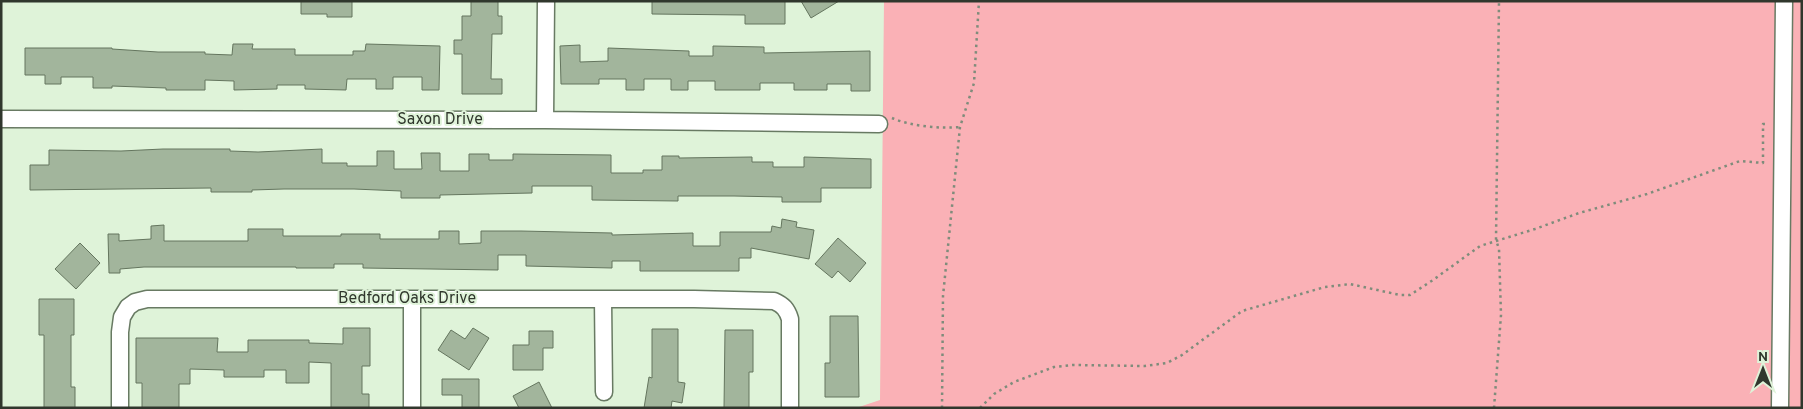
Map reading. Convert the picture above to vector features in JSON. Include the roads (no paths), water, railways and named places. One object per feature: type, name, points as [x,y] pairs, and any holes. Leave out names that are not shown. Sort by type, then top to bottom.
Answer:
[{"type":"street","points":[[545,120],[546,1]]},
{"type":"street","points":[[1780,408],[1784,1]]},
{"type":"street","name":"Saxon Drive","points":[[1,119],[883,119]]},
{"type":"street","name":"Bedford Oaks Drive","points":[[120,408],[120,332],[122,316],[135,302],[147,299],[774,301],[788,310],[790,319],[790,408]]},
{"type":"street","points":[[412,299],[412,408]]},
{"type":"street","points":[[603,299],[604,392]]}]
